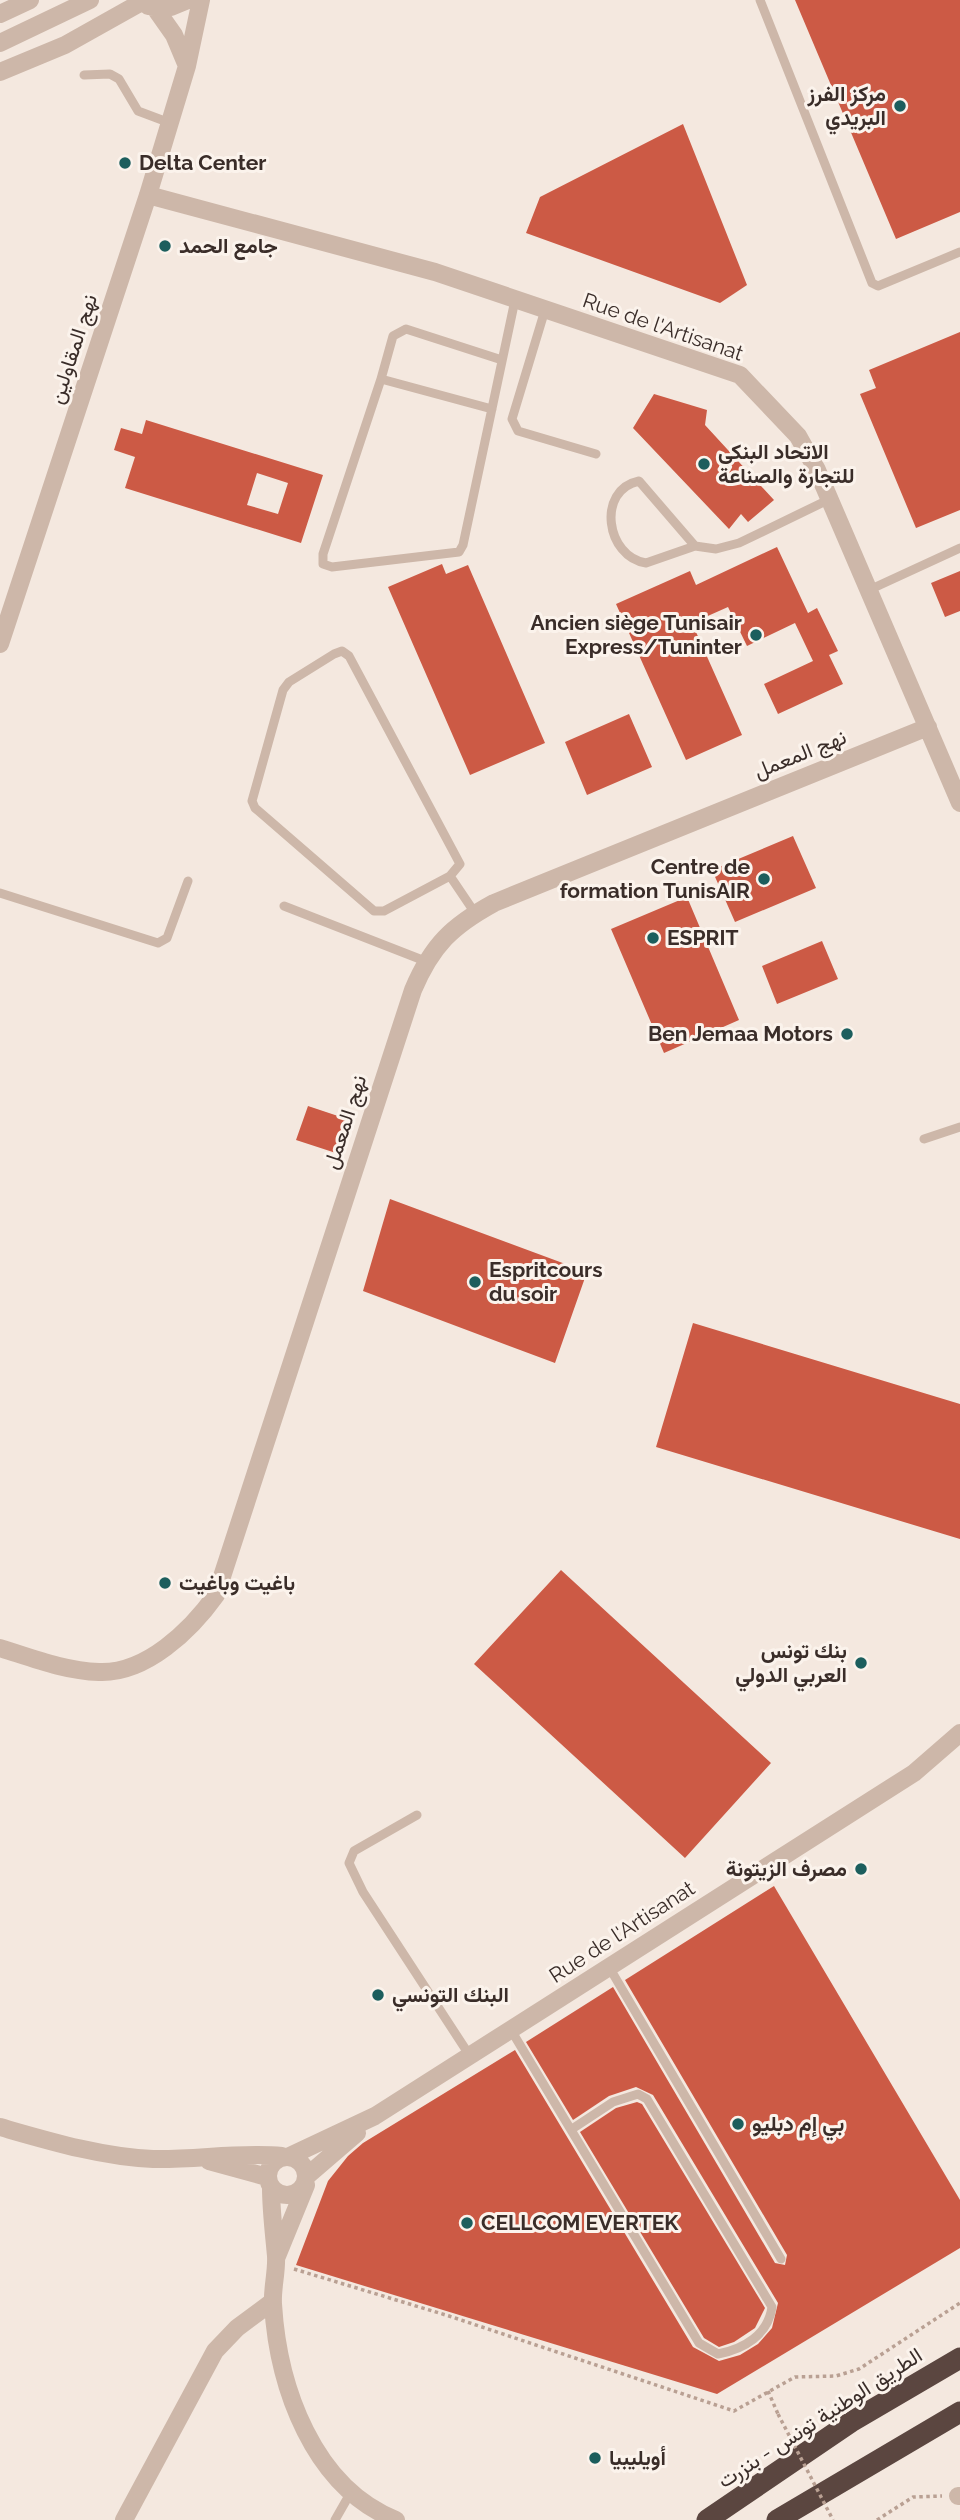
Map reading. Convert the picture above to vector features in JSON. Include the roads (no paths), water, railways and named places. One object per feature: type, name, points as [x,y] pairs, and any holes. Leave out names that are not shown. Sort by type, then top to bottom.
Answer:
[{"type":"highway","name":"الطريق الوطنية تونس - بنزرت","points":[[707,2520],[851,2422],[960,2358]]},
{"type":"highway","points":[[777,2520],[960,2412]]},
{"type":"street","points":[[0,14],[30,0]]},
{"type":"street","points":[[0,43],[90,0]]},
{"type":"street","points":[[0,72],[65,45],[144,4],[170,7],[188,0]]},
{"type":"street","name":"نهج المقاولين","points":[[0,644],[148,195],[187,66],[201,0]]},
{"type":"street","points":[[144,4],[174,35],[187,66]]},
{"type":"street","name":"Rue de l'Artisanat","points":[[148,195],[435,272],[740,375],[798,436],[830,499],[960,803]]},
{"type":"street","name":"نهج المعمل","points":[[0,1648],[75,1670],[120,1671],[169,1646],[195,1623],[216,1595],[396,1042],[425,961],[444,937],[475,913],[494,903],[928,727]]},
{"type":"street","name":"Rue de l'Artisanat","points":[[0,2127],[123,2157],[154,2159],[286,2156],[375,2116],[914,1773],[960,1734]]},
{"type":"street","name":"Rue de l'Artisanat","points":[[307,2181],[375,2116]]},
{"type":"street","points":[[276,2261],[307,2181],[302,2163],[286,2156],[270,2167],[269,2182],[276,2261],[272,2302],[279,2353],[290,2393],[307,2433],[328,2468],[374,2511],[396,2520]]},
{"type":"street","name":"Rue de l'Artisanat","points":[[192,2157],[269,2182]]},
{"type":"street","points":[[269,2182],[283,2194],[293,2195],[307,2181]]},
{"type":"street","points":[[124,2520],[215,2351],[237,2328],[272,2302]]},
{"type":"lane","points":[[760,0],[872,283],[878,286],[960,252]]},
{"type":"lane","points":[[84,75],[110,74],[119,79],[138,111],[170,123]]},
{"type":"lane","points":[[502,360],[406,329],[393,336],[323,554],[323,564],[332,567],[459,552],[463,545],[515,300]]},
{"type":"lane","points":[[545,310],[512,419],[513,427],[518,432],[596,454]]},
{"type":"lane","points":[[381,380],[492,409]]},
{"type":"lane","points":[[695,546],[639,481],[629,484],[619,495],[609,517],[610,529],[618,543],[638,561],[658,560],[695,546],[716,549],[739,543],[830,499]]},
{"type":"lane","points":[[869,590],[960,548]]},
{"type":"lane","points":[[342,651],[349,656],[460,864],[450,876],[384,911],[374,911],[255,808],[252,801],[279,699],[289,682],[334,654],[342,651]]},
{"type":"lane","points":[[450,876],[475,913]]},
{"type":"lane","points":[[0,893],[159,943],[167,939],[188,881]]},
{"type":"lane","points":[[284,906],[425,961]]},
{"type":"lane","points":[[924,1139],[960,1127]]},
{"type":"lane","points":[[416,1815],[354,1852],[349,1863],[377,1914],[470,2056]]},
{"type":"lane","points":[[609,1967],[781,2259]]},
{"type":"lane","points":[[511,2030],[699,2343],[718,2354],[738,2350],[762,2331],[770,2321],[772,2307],[647,2099],[638,2094],[613,2102],[572,2129]]},
{"type":"lane","points":[[335,2520],[351,2492]]},
{"type":"place","name":"مركز الفرز البريدي","points":[[900,106]]},
{"type":"place","name":"Delta Center","points":[[125,163]]},
{"type":"place","name":"جامع الحمد","points":[[165,246]]},
{"type":"place","name":"الاتحاد البنكي للتجارة والصناعة","points":[[704,464]]},
{"type":"place","name":"Ancien siège Tunisair Express/Tuninter","points":[[756,635]]},
{"type":"place","name":"Centre de formation TunisAIR","points":[[764,879]]},
{"type":"place","name":"ESPRIT","points":[[653,938]]},
{"type":"place","name":"Ben Jemaa Motors","points":[[847,1034]]},
{"type":"place","name":"Espritcours du soir","points":[[475,1282]]},
{"type":"place","name":"باغيت وباغيت","points":[[165,1583]]},
{"type":"place","name":"بنك تونس العربي الدولي","points":[[861,1663]]},
{"type":"place","name":"مصرف الزيتونة","points":[[861,1869]]},
{"type":"place","name":"البنك التونسي","points":[[378,1995]]},
{"type":"place","name":"بي إم دبليو","points":[[738,2124]]},
{"type":"place","name":"CELLCOM EVERTEK","points":[[467,2223]]},
{"type":"place","name":"أويليبيا","points":[[595,2458]]}]
